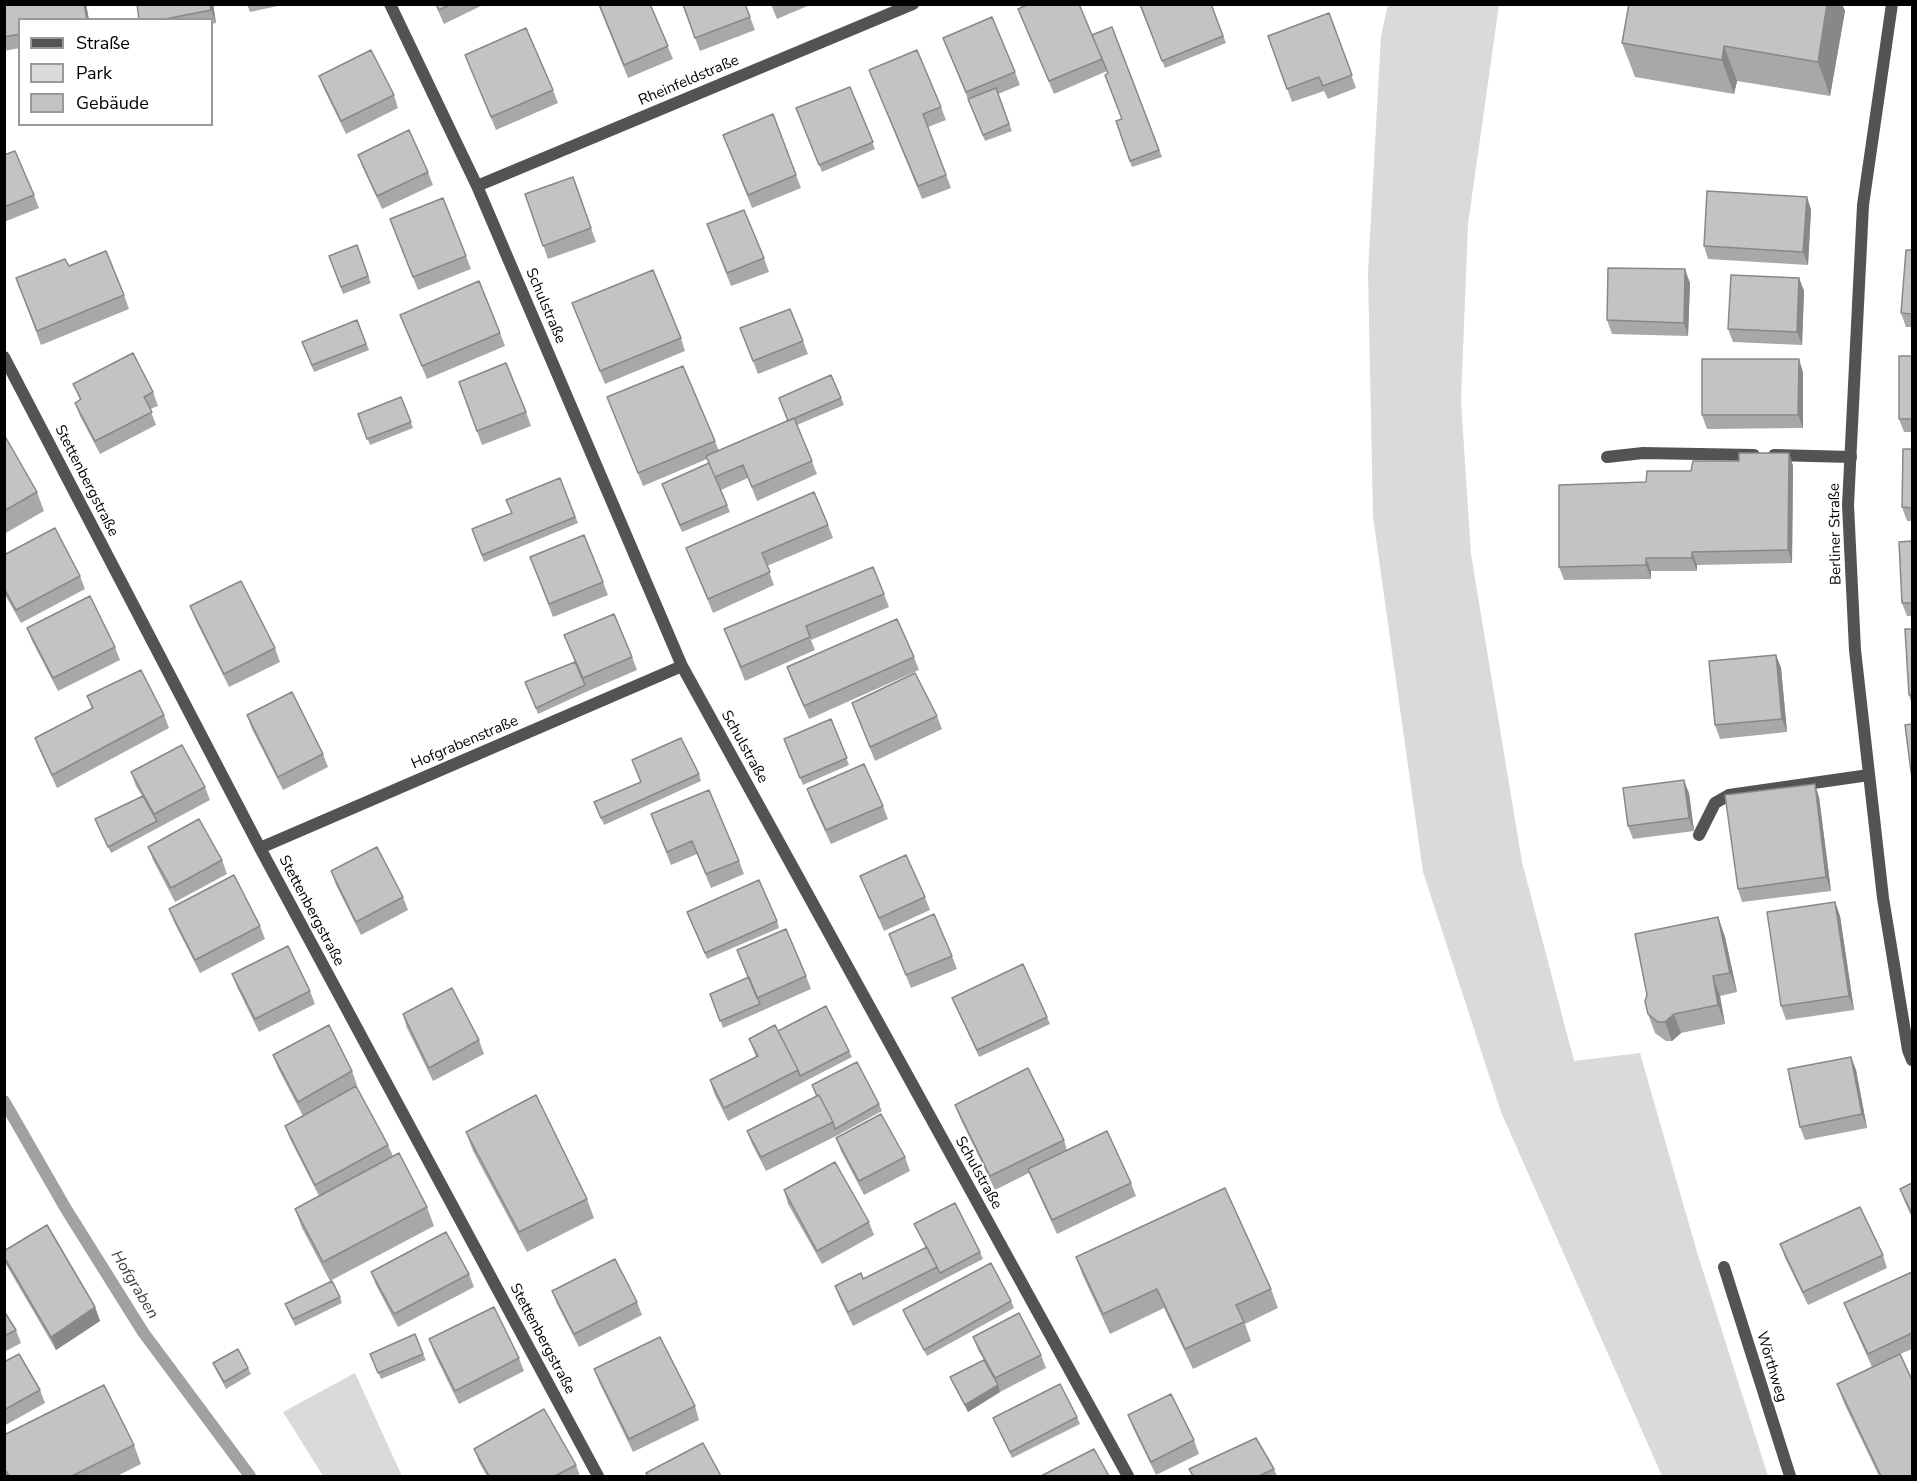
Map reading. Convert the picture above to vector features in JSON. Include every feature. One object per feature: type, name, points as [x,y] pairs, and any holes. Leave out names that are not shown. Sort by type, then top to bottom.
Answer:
[{"type":"street","name":"Schulstraße","points":[[390,4],[477,186],[682,666],[1128,1476]]},
{"type":"street","name":"Rheinfeldstraße","points":[[477,186],[913,4]]},
{"type":"street","name":"Berliner Straße","points":[[1892,4],[1863,205],[1848,505],[1855,650],[1883,898],[1908,1050],[1912,1060]]},
{"type":"street","name":"Stettenbergstraße","points":[[4,357],[260,848],[598,1476]]},
{"type":"street","points":[[1607,457],[1643,453],[1851,457]]},
{"type":"street","name":"Hofgrabenstraße","points":[[260,848],[682,666]]},
{"type":"street","points":[[1699,835],[1715,803],[1729,795],[1869,775]]},
{"type":"street","name":"Wörthweg","points":[[1724,1268],[1790,1476]]},
{"type":"green space","points":[[1388,5],[1499,5],[1468,224],[1461,401],[1471,554],[1522,862],[1574,1061],[1640,1053],[1697,1252],[1768,1476],[1662,1476],[1501,1112],[1423,872],[1373,517],[1368,272],[1381,36]]},
{"type":"green space","points":[[355,1373],[402,1476],[323,1476],[283,1412]]},
{"type":"building","points":[[4,4],[84,4],[87,18],[18,18],[18,34],[4,37]]},
{"type":"building","points":[[137,4],[210,4],[211,10],[170,18],[139,18]]},
{"type":"building","points":[[436,4],[452,4],[439,10]]},
{"type":"building","points":[[599,4],[650,4],[668,46],[624,65]]},
{"type":"building","points":[[683,4],[745,4],[750,17],[695,38]]},
{"type":"building","points":[[1029,4],[1079,4],[1102,59],[1049,81],[1018,9]]},
{"type":"building","points":[[1140,4],[1211,4],[1223,36],[1162,61]]},
{"type":"building","points":[[1629,4],[1827,4],[1818,62],[1724,46],[1722,60],[1622,43]]},
{"type":"building","points":[[1329,13],[1352,75],[1323,86],[1319,77],[1287,89],[1268,36]]},
{"type":"building","points":[[992,17],[1015,72],[966,92],[943,38]]},
{"type":"building","points":[[1112,27],[1159,150],[1130,161],[1116,121],[1122,119],[1105,75],[1108,73],[1092,35]]},
{"type":"building","points":[[526,28],[553,90],[491,117],[465,55]]},
{"type":"building","points":[[371,50],[394,95],[341,121],[319,76]]},
{"type":"building","points":[[917,50],[941,107],[923,114],[946,175],[918,186],[869,70]]},
{"type":"building","points":[[850,87],[873,142],[819,165],[796,108]]},
{"type":"building","points":[[996,88],[1009,124],[983,135],[968,99]]},
{"type":"building","points":[[773,114],[796,175],[748,195],[723,135]]},
{"type":"building","points":[[409,130],[428,172],[377,196],[358,155]]},
{"type":"building","points":[[15,151],[34,195],[4,207],[4,155]]},
{"type":"building","points":[[573,177],[591,228],[543,246],[525,194]]},
{"type":"building","points":[[1707,191],[1807,197],[1803,252],[1704,246]]},
{"type":"building","points":[[443,198],[466,256],[413,277],[390,219]]},
{"type":"building","points":[[744,210],[764,258],[727,273],[707,224]]},
{"type":"building","points":[[357,245],[368,276],[341,287],[329,256]]},
{"type":"building","points":[[1906,250],[1912,250],[1912,314],[1901,313]]},
{"type":"building","points":[[106,251],[124,295],[37,331],[16,278],[65,259],[69,266]]},
{"type":"building","points":[[1608,268],[1685,269],[1684,323],[1607,320]]},
{"type":"building","points":[[653,270],[681,338],[600,371],[572,303]]},
{"type":"building","points":[[1731,275],[1799,278],[1797,332],[1728,329]]},
{"type":"building","points":[[479,281],[500,333],[422,366],[400,315]]},
{"type":"building","points":[[790,309],[803,341],[753,361],[740,328]]},
{"type":"building","points":[[357,320],[366,344],[312,365],[302,342]]},
{"type":"building","points":[[133,353],[153,392],[144,397],[152,412],[95,441],[75,403],[81,399],[73,384]]},
{"type":"building","points":[[1899,356],[1912,356],[1912,419],[1899,419]]},
{"type":"building","points":[[1702,359],[1799,359],[1798,415],[1702,415]]},
{"type":"building","points":[[506,363],[526,412],[477,431],[459,382]]},
{"type":"building","points":[[683,366],[715,441],[638,473],[607,397]]},
{"type":"building","points":[[831,375],[841,398],[788,421],[779,398]]},
{"type":"building","points":[[401,397],[411,422],[367,439],[358,414]]},
{"type":"building","points":[[794,418],[812,461],[752,487],[743,465],[715,477],[706,456]]},
{"type":"building","points":[[6,438],[37,492],[4,511],[4,439]]},
{"type":"building","points":[[1903,449],[1912,449],[1912,508],[1902,507]]},
{"type":"building","points":[[1739,453],[1789,453],[1788,550],[1692,552],[1692,558],[1646,558],[1646,565],[1559,567],[1559,485],[1646,482],[1647,471],[1691,471],[1693,461],[1739,461]]},
{"type":"building","points":[[709,463],[727,505],[680,525],[662,484]]},
{"type":"building","points":[[560,478],[575,517],[482,555],[472,529],[512,513],[506,500]]},
{"type":"building","points":[[814,492],[828,525],[762,553],[770,572],[708,599],[686,548]]},
{"type":"building","points":[[55,528],[80,576],[16,610],[4,588],[4,555]]},
{"type":"building","points":[[584,535],[603,582],[549,604],[530,557]]},
{"type":"building","points":[[1912,541],[1912,603],[1902,603],[1899,542]]},
{"type":"building","points":[[873,567],[884,594],[806,626],[810,637],[741,667],[724,629]]},
{"type":"building","points":[[241,581],[275,648],[224,674],[190,606]]},
{"type":"building","points":[[90,596],[115,647],[53,678],[27,628]]},
{"type":"building","points":[[614,614],[632,657],[583,678],[564,635]]},
{"type":"building","points":[[897,619],[914,657],[804,706],[787,667]]},
{"type":"building","points":[[1905,629],[1912,629],[1912,695],[1909,695]]},
{"type":"building","points":[[1776,655],[1782,719],[1715,725],[1709,661]]},
{"type":"building","points":[[575,662],[585,685],[536,708],[525,682]]},
{"type":"building","points":[[141,670],[164,715],[52,775],[35,738],[93,708],[87,696]]},
{"type":"building","points":[[915,673],[937,716],[870,747],[852,703]]},
{"type":"building","points":[[292,692],[323,754],[278,777],[247,715]]},
{"type":"building","points":[[831,719],[847,758],[800,778],[784,739]]},
{"type":"building","points":[[1912,724],[1912,779],[1905,725]]},
{"type":"building","points":[[681,738],[699,774],[601,818],[594,802],[641,782],[632,760]]},
{"type":"building","points":[[182,745],[205,787],[154,814],[131,772]]},
{"type":"building","points":[[864,764],[883,806],[826,830],[807,789]]},
{"type":"building","points":[[1684,780],[1689,818],[1628,826],[1623,788]]},
{"type":"building","points":[[1815,784],[1826,877],[1738,889],[1725,795]]},
{"type":"building","points":[[709,790],[739,861],[706,874],[692,841],[667,852],[651,814]]},
{"type":"building","points":[[143,796],[157,821],[108,847],[95,819]]},
{"type":"building","points":[[199,819],[222,860],[171,888],[148,847]]},
{"type":"building","points":[[377,847],[403,897],[356,922],[331,871]]},
{"type":"building","points":[[906,855],[925,897],[879,918],[860,876]]},
{"type":"building","points":[[234,875],[260,926],[195,960],[169,909]]},
{"type":"building","points":[[759,880],[777,921],[705,953],[687,912]]},
{"type":"building","points":[[1835,902],[1849,996],[1781,1006],[1767,912]]},
{"type":"building","points":[[934,914],[952,956],[906,975],[889,934]]},
{"type":"building","points":[[1718,917],[1730,973],[1713,976],[1718,1005],[1674,1014],[1665,1022],[1658,1022],[1648,1014],[1645,1001],[1647,995],[1635,934]]},
{"type":"building","points":[[786,929],[806,976],[757,998],[737,950]]},
{"type":"building","points":[[288,946],[310,991],[255,1019],[232,974]]},
{"type":"building","points":[[1023,964],[1047,1017],[977,1050],[952,998]]},
{"type":"building","points":[[749,977],[760,1004],[720,1021],[710,994]]},
{"type":"building","points":[[452,988],[479,1040],[429,1068],[403,1014]]},
{"type":"building","points":[[826,1006],[849,1051],[800,1076],[778,1031]]},
{"type":"building","points":[[329,1025],[352,1071],[298,1102],[273,1055]]},
{"type":"building","points":[[775,1025],[798,1070],[724,1108],[710,1080],[758,1056],[749,1039]]},
{"type":"building","points":[[1851,1057],[1862,1114],[1800,1127],[1788,1069]]},
{"type":"building","points":[[857,1062],[879,1104],[835,1129],[812,1085]]},
{"type":"building","points":[[1028,1068],[1064,1140],[990,1176],[955,1105]]},
{"type":"building","points":[[356,1086],[388,1145],[315,1185],[285,1126]]},
{"type":"building","points":[[536,1095],[587,1199],[519,1232],[466,1132]]},
{"type":"building","points":[[819,1095],[833,1122],[761,1157],[747,1131]]},
{"type":"building","points":[[881,1114],[905,1157],[859,1181],[836,1138]]},
{"type":"building","points":[[1107,1131],[1131,1183],[1052,1220],[1028,1169]]},
{"type":"building","points":[[399,1153],[427,1207],[323,1262],[295,1209]]},
{"type":"building","points":[[835,1162],[869,1222],[817,1251],[784,1190]]},
{"type":"building","points":[[1912,1183],[1912,1214],[1900,1189]]},
{"type":"building","points":[[1225,1188],[1271,1289],[1236,1305],[1244,1322],[1185,1349],[1157,1289],[1103,1314],[1076,1257]]},
{"type":"building","points":[[955,1203],[980,1252],[940,1273],[914,1224]]},
{"type":"building","points":[[1860,1207],[1883,1255],[1803,1292],[1780,1244]]},
{"type":"building","points":[[47,1225],[95,1307],[51,1337],[4,1257],[4,1251]]},
{"type":"building","points":[[446,1232],[469,1274],[394,1314],[371,1272]]},
{"type":"building","points":[[927,1247],[937,1267],[848,1312],[835,1286],[861,1273],[863,1279]]},
{"type":"building","points":[[615,1259],[637,1302],[574,1334],[552,1291]]},
{"type":"building","points":[[991,1263],[1011,1301],[924,1350],[903,1310]]},
{"type":"building","points":[[1912,1272],[1912,1333],[1868,1354],[1844,1303]]},
{"type":"building","points":[[332,1281],[340,1297],[293,1319],[285,1304]]},
{"type":"building","points":[[494,1307],[519,1358],[455,1391],[429,1339]]},
{"type":"building","points":[[4,1311],[16,1330],[4,1336]]},
{"type":"building","points":[[1019,1313],[1041,1355],[995,1378],[973,1337]]},
{"type":"building","points":[[415,1334],[423,1354],[378,1373],[370,1354]]},
{"type":"building","points":[[660,1337],[695,1406],[629,1439],[594,1369]]},
{"type":"building","points":[[238,1349],[248,1368],[224,1382],[213,1363]]},
{"type":"building","points":[[19,1354],[40,1390],[4,1410],[4,1362]]},
{"type":"building","points":[[1900,1354],[1912,1380],[1912,1476],[1881,1476],[1837,1384]]},
{"type":"building","points":[[984,1360],[998,1385],[965,1405],[950,1377]]},
{"type":"building","points":[[1060,1384],[1077,1417],[1010,1452],[993,1418]]},
{"type":"building","points":[[104,1385],[134,1445],[72,1476],[9,1476],[4,1468],[4,1435]]},
{"type":"building","points":[[1171,1394],[1194,1440],[1151,1462],[1128,1415]]},
{"type":"building","points":[[544,1409],[576,1465],[555,1476],[489,1476],[474,1449]]},
{"type":"building","points":[[1256,1438],[1274,1469],[1259,1476],[1193,1476],[1189,1469]]},
{"type":"building","points":[[703,1443],[721,1476],[648,1476],[646,1473]]},
{"type":"building","points":[[1094,1449],[1109,1476],[1041,1476]]},
{"type":"waterway","name":"Hofgraben","points":[[4,1101],[66,1209],[143,1332],[250,1476]]}]
